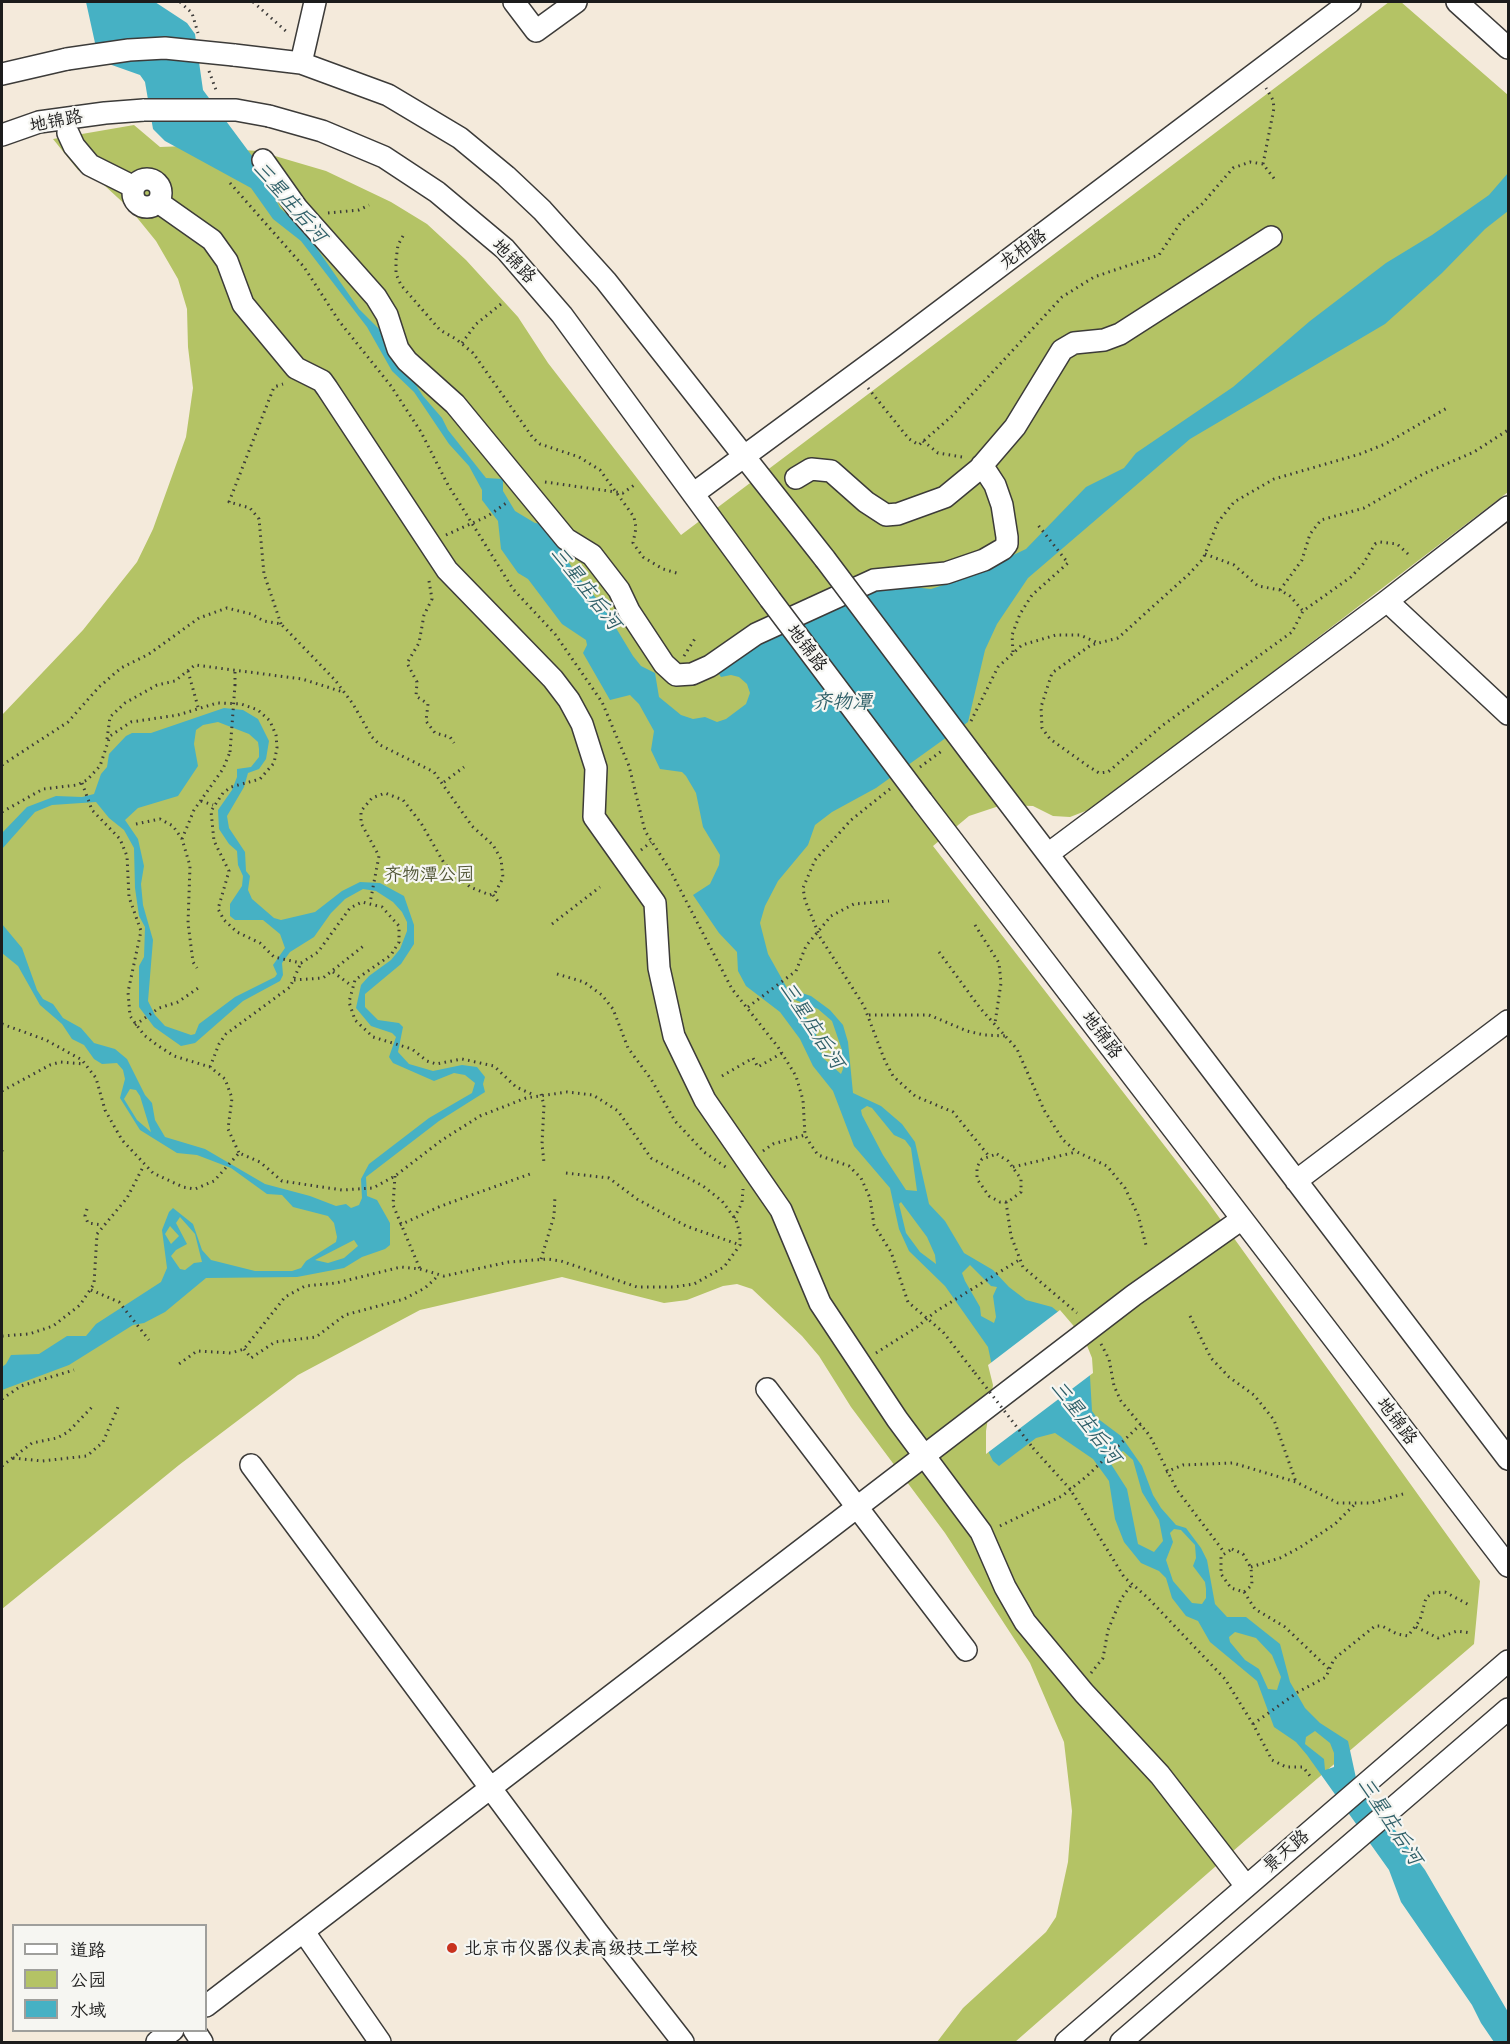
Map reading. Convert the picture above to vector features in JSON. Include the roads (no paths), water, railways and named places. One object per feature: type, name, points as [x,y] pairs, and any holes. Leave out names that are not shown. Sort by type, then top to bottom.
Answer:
[{"type":"street","points":[[303,55],[315,2]]},
{"type":"street","points":[[514,2],[536,31],[576,2]]},
{"type":"street","name":"龙柏路","points":[[693,494],[1350,2]]},
{"type":"street","points":[[1457,2],[1509,48]]},
{"type":"street","points":[[2,74],[67,58],[129,50],[165,48],[234,55],[303,55],[388,95],[460,138],[506,176],[575,245],[746,456],[1509,1459]]},
{"type":"street","name":"地锦路","points":[[2,135],[39,122],[144,110],[236,110],[269,116],[322,131],[384,157],[437,192],[505,249],[562,315],[770,599],[922,801],[1509,1566]]},
{"type":"street","points":[[68,133],[74,146],[90,165],[135,187],[144,179],[157,182],[161,190],[158,202],[212,240],[227,261],[243,304],[302,372],[322,381],[447,570],[553,680],[569,700],[582,724],[596,768],[594,818],[655,903],[659,968],[674,1036],[705,1100],[750,1170],[785,1218],[820,1303],[925,1456],[981,1532],[1005,1587],[1025,1623],[1077,1685],[1160,1775],[1246,1886]]},
{"type":"street","points":[[262,160],[302,213],[376,297],[387,315],[398,349],[407,361],[455,404],[566,539],[587,550],[597,561],[619,590],[629,611],[664,664],[675,675],[697,672],[713,664],[756,634],[874,580],[946,573],[984,560],[1003,549],[1007,544],[1007,537],[1002,505],[995,485],[982,465]]},
{"type":"street","points":[[796,478],[811,469],[831,471],[875,509],[886,515],[898,514],[945,497],[982,465],[1015,427],[1062,350],[1074,343],[1104,340],[1120,334],[1271,237]]},
{"type":"street","points":[[1048,854],[1509,507]]},
{"type":"street","points":[[1387,601],[1509,714]]},
{"type":"street","points":[[1296,1181],[1509,1021]]},
{"type":"street","points":[[207,2005],[1134,1295],[1242,1218]]},
{"type":"street","points":[[767,1389],[966,1650]]},
{"type":"street","points":[[251,1465],[683,2043]]},
{"type":"street","name":"景天路","points":[[1066,2043],[1509,1661]]},
{"type":"street","name":"景天路","points":[[1121,2043],[1509,1710]]},
{"type":"street","points":[[304,1932],[380,2043]]},
{"type":"street","points":[[157,2043],[172,2032]]},
{"type":"water","name":"齐物潭","points":[[86,2],[155,2],[187,23],[195,34],[203,90],[258,164],[280,208],[304,230],[359,309],[381,331],[448,430],[486,478],[503,479],[503,491],[515,511],[535,523],[543,524],[554,536],[575,573],[602,605],[633,656],[641,666],[655,673],[659,697],[681,715],[693,719],[705,717],[717,722],[726,719],[746,704],[750,693],[747,684],[739,677],[731,675],[721,677],[717,671],[755,644],[885,584],[931,589],[965,578],[1026,549],[1086,487],[1124,468],[1136,453],[1233,387],[1310,321],[1386,263],[1432,235],[1489,195],[1508,173],[1508,211],[1485,229],[1442,273],[1385,324],[1190,439],[1028,578],[997,624],[985,650],[968,722],[876,788],[832,812],[815,825],[808,845],[778,881],[765,906],[760,923],[768,954],[787,988],[811,996],[830,1010],[843,1025],[848,1042],[853,1093],[881,1106],[902,1124],[915,1142],[929,1204],[945,1221],[964,1253],[993,1270],[1009,1287],[1026,1300],[1052,1307],[1067,1319],[1089,1359],[1092,1411],[1097,1418],[1121,1436],[1142,1466],[1153,1495],[1161,1508],[1176,1525],[1186,1528],[1201,1548],[1207,1560],[1215,1604],[1227,1617],[1246,1617],[1280,1644],[1290,1682],[1305,1708],[1320,1723],[1348,1741],[1356,1778],[1425,1870],[1508,2012],[1508,2042],[1494,2042],[1472,2005],[1401,1902],[1389,1870],[1307,1755],[1296,1742],[1274,1727],[1257,1681],[1210,1642],[1198,1621],[1186,1616],[1172,1598],[1166,1578],[1159,1571],[1141,1563],[1124,1542],[1115,1519],[1109,1481],[1093,1459],[1055,1433],[1036,1438],[999,1466],[993,1461],[987,1449],[996,1385],[988,1347],[945,1286],[909,1251],[899,1229],[890,1188],[854,1146],[833,1091],[813,1066],[800,1039],[780,1012],[746,986],[738,971],[737,952],[719,933],[693,895],[710,884],[719,865],[720,855],[703,827],[696,793],[686,776],[682,772],[660,769],[651,750],[654,731],[639,704],[630,695],[610,700],[583,653],[587,645],[586,640],[562,624],[528,579],[518,573],[501,549],[498,521],[482,500],[482,490],[469,466],[449,444],[414,392],[392,371],[367,327],[301,241],[273,219],[251,188],[165,141],[153,129],[145,82],[140,75],[109,64],[97,52]],"holes":[[[788,997],[818,1009],[832,1021],[842,1050],[841,1074],[823,1058],[813,1024],[787,1001]],[[867,1106],[872,1108],[894,1135],[905,1140],[911,1148],[917,1191],[906,1190],[883,1155],[861,1110]],[[901,1202],[927,1237],[935,1255],[936,1264],[920,1252],[906,1233],[899,1204]],[[970,1265],[991,1286],[997,1287],[993,1296],[996,1317],[994,1323],[981,1316],[980,1307],[962,1273]],[[1123,1451],[1133,1460],[1142,1492],[1159,1520],[1163,1541],[1154,1552],[1138,1544],[1127,1489],[1111,1464],[1113,1456]],[[1174,1529],[1181,1530],[1195,1545],[1196,1558],[1193,1566],[1205,1582],[1206,1589],[1206,1598],[1202,1604],[1192,1603],[1173,1581],[1166,1560],[1173,1542],[1170,1533]],[[1235,1632],[1256,1638],[1272,1655],[1281,1677],[1277,1690],[1268,1689],[1259,1669],[1245,1660],[1230,1642],[1229,1637]],[[1315,1731],[1330,1743],[1334,1753],[1334,1767],[1325,1770],[1324,1759],[1305,1744],[1306,1737]]]},
{"type":"water","points":[[224,708],[243,710],[258,719],[269,741],[266,759],[259,769],[248,773],[244,787],[227,816],[229,828],[245,852],[246,871],[250,876],[248,890],[252,899],[274,918],[281,920],[315,912],[342,891],[360,882],[380,883],[404,896],[414,925],[414,944],[401,964],[365,994],[365,1007],[378,1020],[399,1023],[403,1027],[398,1052],[409,1064],[433,1071],[462,1065],[477,1067],[485,1077],[483,1084],[485,1092],[439,1121],[366,1177],[367,1196],[377,1200],[390,1223],[390,1245],[385,1249],[362,1257],[344,1268],[297,1277],[206,1278],[165,1312],[144,1323],[133,1325],[69,1365],[2,1390],[2,1367],[11,1355],[39,1354],[67,1336],[86,1336],[96,1324],[161,1282],[167,1268],[162,1230],[173,1208],[193,1224],[202,1250],[211,1260],[255,1271],[292,1271],[301,1268],[306,1261],[336,1242],[337,1237],[334,1223],[328,1216],[293,1207],[282,1195],[267,1194],[231,1168],[197,1155],[177,1153],[140,1130],[120,1098],[125,1079],[123,1070],[117,1063],[102,1064],[94,1059],[84,1045],[72,1039],[62,1024],[40,1005],[18,966],[2,953],[2,924],[22,948],[37,990],[43,999],[53,1004],[63,1018],[81,1028],[94,1043],[115,1049],[127,1059],[145,1095],[152,1103],[155,1120],[165,1137],[205,1149],[265,1184],[310,1196],[336,1206],[346,1204],[351,1208],[359,1205],[362,1198],[361,1179],[369,1164],[429,1118],[472,1093],[475,1083],[465,1075],[454,1073],[434,1081],[393,1063],[389,1057],[396,1037],[392,1033],[371,1026],[356,1008],[361,985],[391,960],[400,949],[407,931],[407,922],[402,912],[393,902],[376,891],[363,889],[345,899],[331,913],[314,937],[290,952],[282,963],[283,975],[280,981],[243,1001],[195,1043],[181,1046],[154,1027],[139,1007],[139,966],[144,957],[145,927],[139,916],[135,888],[134,848],[124,830],[109,818],[96,802],[52,805],[35,812],[2,849],[2,833],[27,807],[56,796],[82,797],[94,794],[101,774],[107,767],[109,754],[126,736],[132,733],[151,733]],"holes":[[[218,722],[249,734],[258,742],[259,757],[251,767],[237,769],[237,777],[232,790],[218,810],[219,829],[237,851],[238,865],[243,876],[242,886],[230,904],[230,916],[235,920],[263,920],[280,934],[285,948],[273,965],[277,974],[275,977],[235,997],[199,1024],[195,1034],[191,1035],[165,1026],[155,1015],[148,1001],[153,940],[143,905],[141,884],[144,866],[138,839],[125,820],[138,808],[178,796],[198,766],[194,744],[196,730],[203,725]],[[130,1089],[136,1090],[151,1132],[137,1120],[124,1099]],[[180,1217],[195,1234],[202,1262],[194,1263],[185,1270],[180,1269],[171,1256],[187,1244],[176,1223]],[[170,1226],[179,1236],[171,1244],[165,1234]],[[354,1240],[358,1246],[344,1258],[328,1263],[315,1260]]]},
{"type":"place","name":"北京市仪器仪表高级技工学校","points":[[452,1948]]},
{"type":"water label","name":"三星庄后河","points":[[290,202]]},
{"type":"water label","name":"三星庄后河","points":[[586,588]]},
{"type":"water label","name":"三星庄后河","points":[[812,1025]]},
{"type":"water label","name":"三星庄后河","points":[[1086,1422]]},
{"type":"water label","name":"三星庄后河","points":[[1390,1821]]},
{"type":"park label","name":"齐物潭公园","points":[[429,874]]}]
